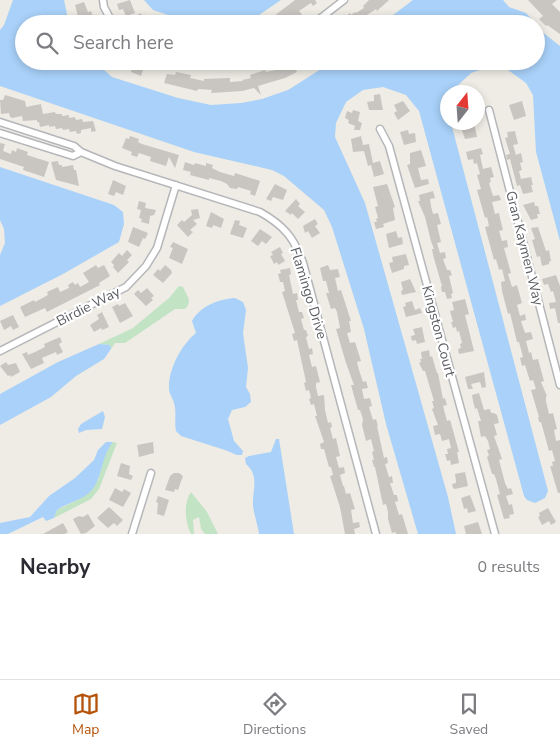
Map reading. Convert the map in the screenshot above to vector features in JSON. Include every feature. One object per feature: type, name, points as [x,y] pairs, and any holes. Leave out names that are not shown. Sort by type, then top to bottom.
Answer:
[{"type":"street","points":[[102,0],[108,15]]},
{"type":"street","points":[[325,15],[344,0]]},
{"type":"street","name":"Gran Kaymen Way","points":[[489,110],[560,385]]},
{"type":"street","name":"Flamingo Drive","points":[[0,122],[74,146],[81,152],[115,166],[260,212],[286,231],[297,247],[376,534]]},
{"type":"street","name":"Kingston Court","points":[[380,129],[389,146],[495,534]]},
{"type":"street","points":[[0,133],[74,156],[81,152]]},
{"type":"street","name":"Birdie Way","points":[[0,351],[126,286],[146,266],[157,248],[176,185]]},
{"type":"street","points":[[132,534],[151,473]]},
{"type":"green space","points":[[179,286],[183,287],[189,301],[185,309],[175,309],[125,343],[115,343],[111,349],[110,345],[99,344],[133,328],[169,298]]},
{"type":"green space","points":[[113,442],[117,443],[99,489],[91,499],[54,518],[57,510],[79,499],[98,480],[107,448]]},
{"type":"green space","points":[[191,492],[207,512],[218,534],[205,534],[201,529],[199,517],[193,520],[194,534],[191,534],[187,524],[186,513],[188,497]]},
{"type":"water","points":[[13,0],[64,0],[67,15],[15,15],[15,70],[104,70],[112,77],[178,98],[211,105],[241,103],[262,99],[288,90],[319,70],[480,70],[471,73],[458,85],[440,85],[440,130],[453,130],[548,491],[545,498],[535,503],[527,500],[524,496],[419,111],[406,95],[383,87],[363,90],[346,102],[336,123],[335,137],[365,203],[448,497],[456,534],[418,534],[386,424],[364,329],[332,227],[324,210],[284,176],[272,170],[194,152],[0,86],[0,30],[4,25]]},
{"type":"water","points":[[144,0],[281,0],[259,15],[168,15],[153,10]]},
{"type":"water","points":[[413,0],[503,0],[509,7],[528,15],[393,15]]},
{"type":"water","points":[[545,34],[560,46],[560,241],[536,152],[533,95],[526,83],[508,70],[545,70]]},
{"type":"water","points":[[0,167],[114,205],[123,212],[124,224],[119,242],[63,274],[0,306],[0,255],[5,243],[4,229],[0,220]]},
{"type":"water","points":[[235,298],[243,302],[246,310],[243,333],[248,368],[246,387],[250,394],[251,402],[245,407],[232,410],[228,419],[234,441],[243,451],[242,455],[181,436],[176,431],[175,406],[169,389],[173,366],[185,344],[196,333],[192,321],[195,316],[210,304]]},
{"type":"water","points":[[99,344],[110,345],[111,349],[104,359],[76,376],[51,397],[0,425],[0,394],[58,362]]},
{"type":"water","points":[[103,411],[105,417],[102,429],[86,430],[79,433],[78,429],[81,424]]},
{"type":"water","points":[[276,439],[279,439],[294,534],[259,534],[254,509],[254,478],[253,473],[246,464],[245,458],[271,452]]},
{"type":"water","points":[[106,442],[113,442],[106,454],[98,480],[88,494],[57,510],[54,518],[46,521],[43,517],[8,534],[0,534],[0,523],[30,517],[49,496],[75,478],[94,460],[98,450]]},
{"type":"building","points":[[130,0],[135,13],[126,15],[123,9],[119,10],[117,4]]},
{"type":"building","points":[[295,0],[315,0],[317,3],[313,6],[311,3],[299,11],[302,14],[301,15],[275,15]]},
{"type":"building","points":[[369,0],[389,0],[377,11],[376,9],[367,15],[351,15],[364,8],[363,6]]},
{"type":"building","points":[[528,0],[557,0],[552,4],[560,12],[560,34],[545,25],[545,15],[542,15]]},
{"type":"building","points":[[84,2],[88,12],[91,11],[93,15],[78,15],[75,5]]},
{"type":"building","points":[[132,70],[143,70],[141,76],[131,72]]},
{"type":"building","points":[[265,70],[266,72],[296,70],[297,72],[285,78],[258,86],[261,95],[254,88],[242,91],[211,93],[212,90],[198,89],[197,91],[164,83],[167,74],[175,75],[176,72],[191,75],[190,78],[204,81],[204,79],[230,78],[230,82],[243,81],[251,78],[250,75]]},
{"type":"building","points":[[380,94],[383,110],[369,110],[367,102],[374,101],[374,95]]},
{"type":"building","points":[[5,95],[25,101],[26,107],[41,104],[43,114],[55,112],[56,114],[62,114],[62,116],[69,115],[69,118],[75,117],[76,120],[82,119],[83,122],[93,121],[96,131],[91,132],[91,128],[81,130],[81,133],[77,134],[76,131],[70,132],[69,129],[56,129],[55,126],[40,127],[37,120],[23,121],[22,116],[12,118],[9,113],[1,114],[0,100],[3,100]]},
{"type":"building","points":[[403,101],[410,111],[398,120],[394,113],[397,111],[394,105]]},
{"type":"building","points":[[522,101],[526,116],[514,120],[509,105]]},
{"type":"building","points":[[353,110],[360,112],[358,121],[362,123],[360,130],[354,130],[355,126],[348,123],[349,120],[345,118],[347,111],[352,113]]},
{"type":"building","points":[[408,130],[409,134],[415,133],[416,142],[404,145],[400,132]]},
{"type":"building","points":[[462,130],[476,130],[477,137],[465,139]]},
{"type":"building","points":[[515,131],[518,144],[513,145],[516,155],[521,153],[523,162],[520,163],[522,170],[519,171],[521,179],[531,177],[533,192],[523,194],[520,185],[517,186],[510,159],[507,160],[506,155],[510,154],[505,138],[508,137],[507,132]]},
{"type":"building","points":[[130,136],[139,139],[138,142],[142,144],[179,155],[175,168],[169,157],[166,166],[150,161],[151,157],[139,153],[137,157],[131,155],[132,152],[122,148],[126,138],[129,139]]},
{"type":"building","points":[[361,136],[363,145],[369,144],[373,163],[380,161],[384,174],[374,177],[371,165],[368,166],[364,151],[353,152],[351,139]]},
{"type":"building","points":[[0,143],[5,144],[3,151],[11,154],[12,150],[16,152],[17,148],[28,152],[27,155],[49,162],[44,177],[23,170],[24,167],[0,159]]},
{"type":"building","points":[[481,148],[483,154],[480,155],[483,169],[491,167],[494,177],[490,178],[491,182],[489,183],[493,196],[499,195],[501,200],[492,202],[495,214],[499,213],[503,230],[499,231],[502,241],[507,240],[508,247],[504,248],[511,273],[508,274],[512,287],[517,285],[522,303],[517,305],[520,316],[525,314],[526,320],[521,321],[525,333],[531,332],[533,339],[526,341],[529,353],[531,352],[533,360],[538,359],[544,381],[541,382],[547,396],[546,401],[549,414],[553,413],[557,429],[554,430],[556,441],[560,440],[560,493],[558,493],[550,466],[553,466],[552,462],[555,461],[552,450],[549,451],[531,390],[536,389],[533,380],[530,381],[525,365],[522,366],[520,358],[523,357],[519,342],[517,342],[502,291],[501,282],[505,281],[502,269],[499,270],[496,259],[494,260],[485,227],[489,226],[477,190],[481,189],[477,175],[480,174],[477,163],[474,164],[473,159],[468,160],[466,152]]},
{"type":"building","points":[[421,150],[426,166],[418,168],[421,180],[428,179],[429,184],[415,188],[407,165],[410,164],[410,153]]},
{"type":"building","points":[[58,161],[62,167],[73,165],[74,170],[76,170],[79,186],[56,180],[51,162]]},
{"type":"building","points":[[185,162],[206,166],[206,163],[213,165],[212,168],[220,172],[234,176],[235,173],[260,181],[255,196],[250,194],[251,191],[238,187],[237,189],[230,188],[221,181],[190,175],[191,172],[183,170]]},
{"type":"building","points":[[113,180],[126,186],[123,195],[116,192],[114,196],[108,194]]},
{"type":"building","points":[[275,184],[287,190],[283,200],[273,197],[271,201],[266,199]]},
{"type":"building","points":[[387,184],[395,207],[393,208],[395,220],[383,224],[384,227],[376,229],[374,222],[377,222],[376,219],[378,218],[375,207],[378,206],[373,187]]},
{"type":"building","points":[[433,191],[435,198],[430,199],[431,206],[433,214],[438,213],[441,224],[437,225],[441,242],[437,243],[440,253],[445,252],[446,258],[443,259],[447,270],[450,270],[452,275],[449,276],[453,293],[451,294],[452,298],[447,299],[445,292],[442,292],[433,255],[432,249],[434,249],[425,217],[418,201],[420,201],[419,195]]},
{"type":"building","points":[[296,199],[300,204],[298,206],[305,212],[298,219],[292,213],[291,215],[285,211]]},
{"type":"building","points":[[139,201],[146,203],[145,208],[156,210],[154,215],[150,216],[149,224],[141,222],[142,219],[139,218],[141,210],[137,209]]},
{"type":"building","points":[[534,202],[535,206],[538,206],[540,214],[537,214],[538,218],[531,220],[523,205]]},
{"type":"building","points":[[198,209],[200,218],[193,220],[197,224],[190,230],[193,232],[188,237],[177,225],[192,215],[191,210]]},
{"type":"building","points":[[211,212],[224,219],[221,228],[213,225],[212,228],[206,226]]},
{"type":"building","points":[[315,219],[318,224],[315,226],[320,233],[312,238],[308,231],[305,233],[303,226]]},
{"type":"building","points":[[235,220],[240,221],[239,225],[247,228],[243,238],[230,234]]},
{"type":"building","points":[[133,227],[148,233],[145,239],[143,238],[139,247],[128,242]]},
{"type":"building","points":[[538,227],[546,251],[549,250],[551,261],[549,264],[542,266],[540,256],[537,257],[532,240],[535,239],[531,228]]},
{"type":"building","points":[[260,229],[272,237],[266,244],[262,241],[258,246],[251,241]]},
{"type":"building","points":[[396,231],[398,238],[402,237],[403,244],[389,248],[386,234]]},
{"type":"building","points":[[173,242],[188,249],[182,264],[169,258],[173,248],[170,247]]},
{"type":"building","points":[[280,247],[285,261],[278,265],[277,262],[274,264],[270,256],[273,255],[271,252]]},
{"type":"building","points":[[127,250],[132,255],[127,260],[129,262],[118,273],[111,262],[119,253],[122,256]]},
{"type":"building","points":[[406,254],[409,265],[392,273],[389,263],[393,262],[392,257]]},
{"type":"building","points":[[96,265],[98,268],[104,265],[110,276],[99,283],[100,285],[47,312],[45,308],[25,317],[20,307],[34,300],[35,302],[48,295],[47,292],[58,287],[60,292],[69,288],[68,285],[73,282],[75,285],[78,283],[80,287],[89,282],[83,273]]},
{"type":"building","points":[[165,265],[172,273],[163,283],[153,275]]},
{"type":"building","points":[[328,265],[330,270],[338,269],[340,277],[335,278],[338,291],[341,290],[351,321],[349,321],[351,332],[347,333],[350,343],[355,342],[361,361],[357,362],[359,370],[363,382],[366,381],[368,388],[362,389],[364,399],[370,398],[372,406],[369,407],[373,420],[376,419],[384,458],[387,457],[388,463],[385,464],[389,477],[392,476],[393,483],[390,483],[394,495],[397,495],[398,501],[395,502],[399,515],[402,514],[408,534],[392,533],[386,504],[383,505],[372,460],[374,460],[372,452],[374,451],[371,439],[366,441],[362,425],[363,419],[360,410],[358,410],[351,385],[354,385],[336,329],[340,328],[337,312],[335,308],[331,309],[326,293],[329,293],[326,281],[323,281],[320,268]]},
{"type":"building","points":[[290,268],[291,274],[289,275],[293,294],[297,293],[298,300],[296,300],[299,312],[302,312],[304,318],[301,319],[308,336],[306,337],[309,349],[312,348],[313,354],[309,355],[312,367],[316,366],[320,382],[316,383],[318,396],[324,395],[328,423],[331,422],[332,427],[330,428],[333,439],[336,438],[340,456],[336,457],[339,468],[344,467],[345,473],[340,475],[346,494],[350,493],[355,509],[351,510],[353,523],[359,522],[360,527],[354,529],[355,534],[345,534],[340,507],[330,476],[333,475],[331,467],[329,467],[324,449],[321,449],[320,444],[324,442],[315,416],[317,416],[314,404],[311,405],[309,390],[306,391],[304,383],[306,382],[297,340],[294,341],[292,334],[295,333],[282,292],[285,291],[283,282],[280,282],[278,274],[281,273],[280,270]]},
{"type":"building","points":[[556,275],[560,286],[560,323],[558,323],[555,308],[550,309],[549,303],[556,302],[553,291],[551,292],[548,284],[544,285],[542,279]]},
{"type":"building","points":[[410,279],[416,292],[402,295],[401,282]]},
{"type":"building","points":[[147,288],[154,296],[151,298],[153,300],[146,306],[134,294],[138,290],[141,293]]},
{"type":"building","points":[[465,299],[469,314],[465,315],[474,351],[459,354],[458,349],[461,348],[460,344],[462,343],[459,331],[457,332],[456,327],[453,328],[450,311],[454,310],[452,302]]},
{"type":"building","points":[[412,301],[415,310],[420,308],[422,313],[406,317],[403,307],[406,306],[405,303]]},
{"type":"building","points":[[125,303],[133,316],[120,323],[112,307]]},
{"type":"building","points":[[102,312],[109,327],[102,330],[101,328],[94,332],[90,325],[99,319],[97,315]]},
{"type":"building","points":[[13,315],[19,327],[13,330],[11,326],[4,330],[0,321]]},
{"type":"building","points":[[422,327],[425,342],[417,344],[416,340],[412,341],[411,336],[415,335],[413,329]]},
{"type":"building","points":[[60,337],[62,342],[59,344],[63,352],[57,355],[56,352],[42,358],[44,363],[31,369],[22,354],[27,352],[28,355],[35,352],[45,347],[44,344]]},
{"type":"building","points":[[429,350],[430,357],[432,356],[438,373],[443,399],[445,398],[447,405],[443,406],[447,421],[450,420],[459,452],[457,452],[459,463],[451,465],[450,460],[447,461],[445,454],[448,454],[447,449],[451,448],[449,439],[442,441],[440,434],[435,435],[433,426],[438,425],[432,409],[434,408],[432,401],[434,401],[425,371],[423,371],[419,363],[421,362],[420,359],[422,359],[421,352]]},
{"type":"building","points":[[6,362],[8,365],[16,363],[20,372],[11,377],[10,375],[8,376],[0,366]]},
{"type":"building","points":[[484,372],[486,387],[482,388],[480,382],[471,384],[473,389],[468,389],[465,377]]},
{"type":"building","points":[[479,393],[484,410],[490,409],[491,413],[497,415],[499,423],[494,424],[497,435],[494,436],[502,459],[499,460],[505,483],[508,489],[511,488],[513,494],[506,496],[509,505],[512,504],[514,514],[509,515],[510,518],[504,519],[497,495],[500,494],[496,479],[494,474],[492,474],[487,457],[489,455],[487,450],[490,449],[488,441],[485,436],[481,437],[478,421],[481,421],[477,408],[475,409],[472,395]]},
{"type":"building","points":[[153,442],[154,453],[139,457],[137,445]]},
{"type":"building","points":[[121,463],[130,466],[129,474],[133,476],[131,480],[117,476]]},
{"type":"building","points":[[465,472],[468,486],[453,488],[452,484],[456,483],[455,474]]},
{"type":"building","points":[[174,473],[179,473],[183,476],[178,490],[175,489],[174,492],[165,490],[170,476]]},
{"type":"building","points":[[115,488],[122,492],[124,489],[131,493],[123,507],[109,500]]},
{"type":"building","points":[[470,495],[476,511],[468,513],[467,508],[464,509],[461,498]]},
{"type":"building","points":[[158,496],[169,500],[164,516],[157,514],[158,503],[156,502]]},
{"type":"building","points":[[109,507],[123,520],[117,526],[114,523],[108,528],[97,518]]},
{"type":"building","points":[[548,508],[556,522],[551,525],[549,521],[542,525],[538,517],[540,516],[539,513]]},
{"type":"building","points":[[88,514],[95,526],[86,533],[81,534],[73,519]]},
{"type":"building","points":[[478,522],[482,534],[466,534],[464,526]]},
{"type":"building","points":[[63,523],[68,532],[65,534],[43,534]]}]
